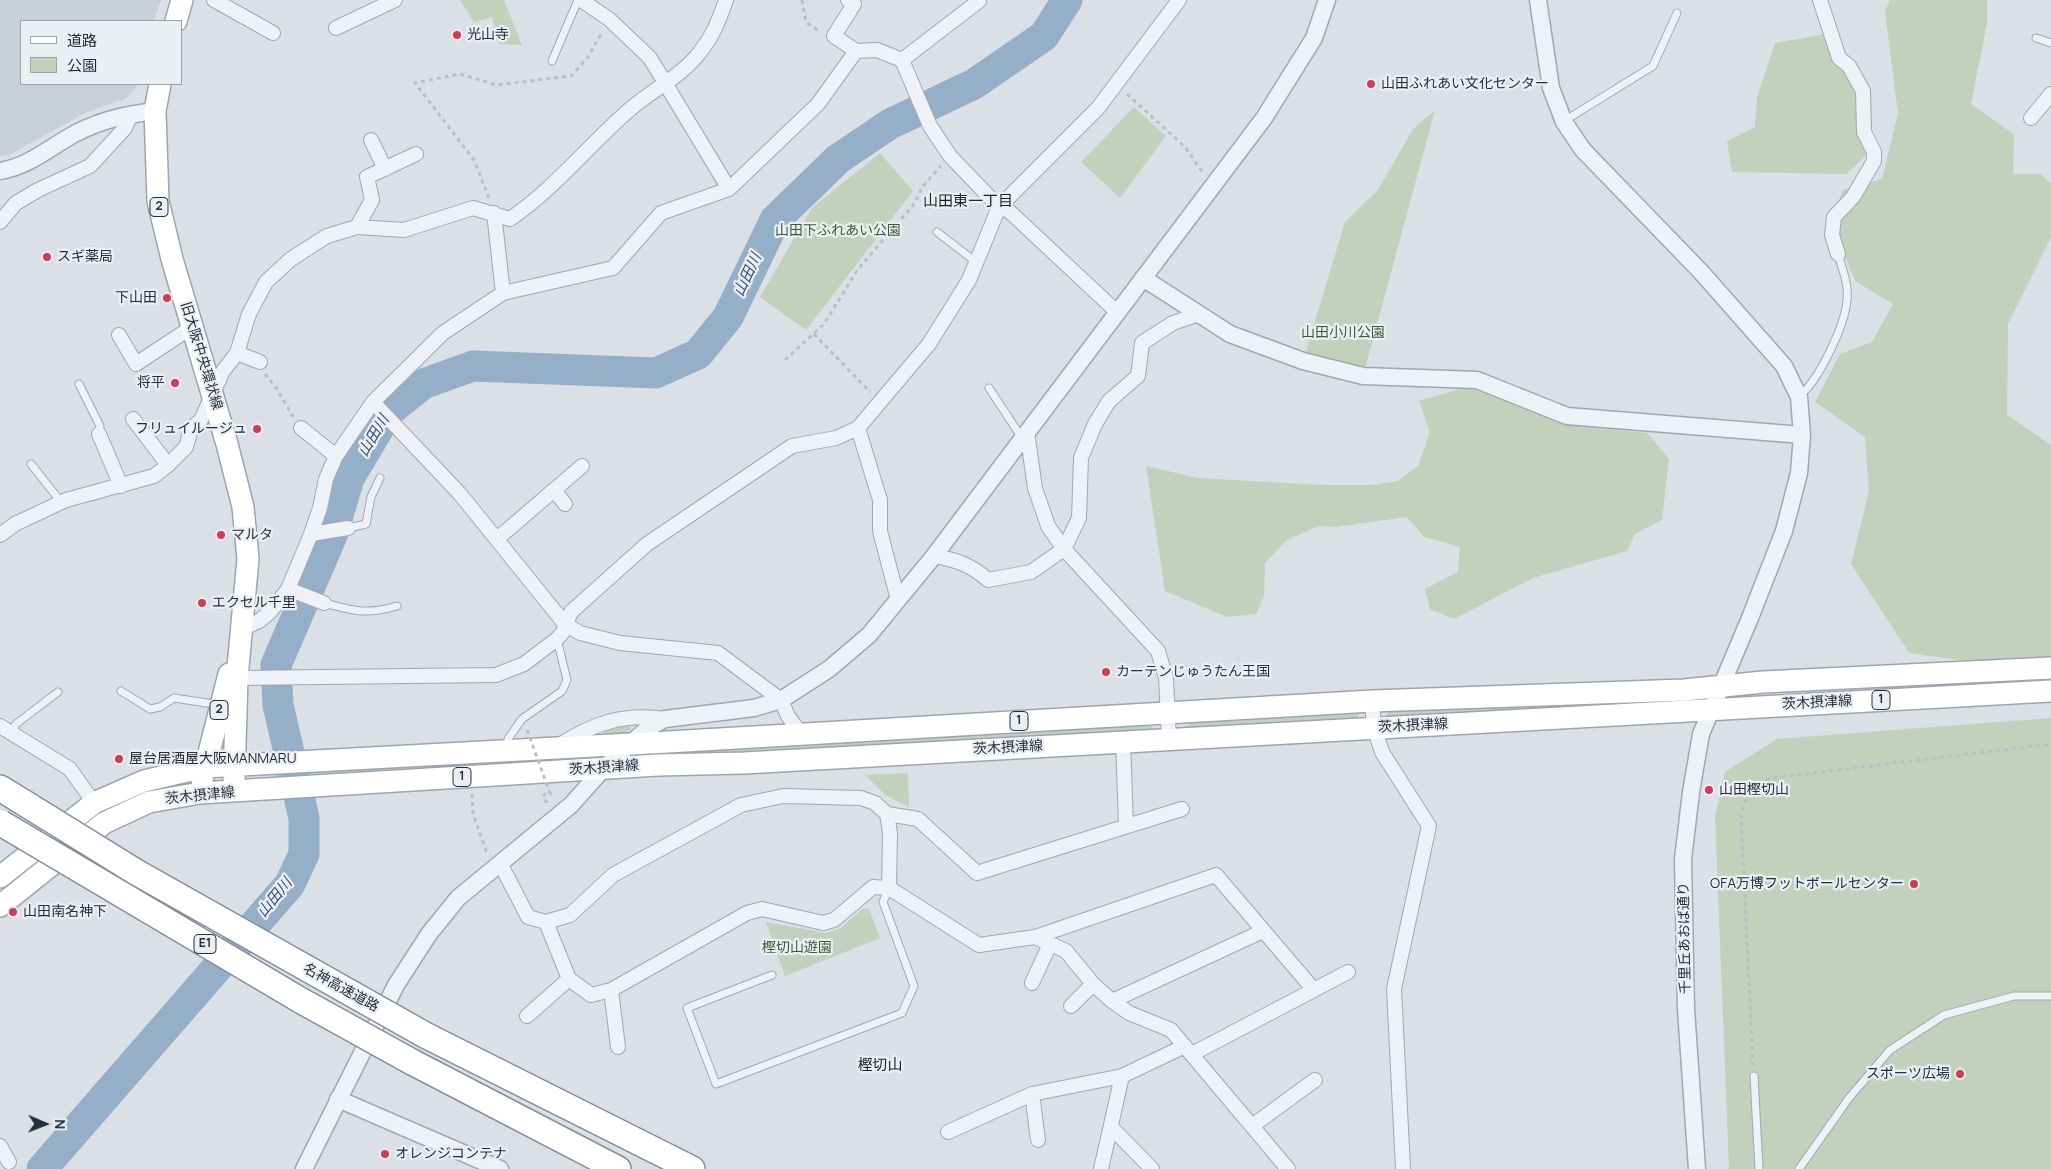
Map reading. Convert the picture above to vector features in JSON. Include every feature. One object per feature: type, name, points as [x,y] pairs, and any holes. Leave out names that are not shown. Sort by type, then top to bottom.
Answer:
[{"type":"highway","name":"名神高速道路","points":[[0,788],[136,872],[425,1035],[692,1169]]},
{"type":"highway","name":"E1","points":[[0,822],[292,995],[412,1062],[618,1169]]},
{"type":"main road","points":[[176,20],[182,0]]},
{"type":"main road","name":"旧大阪中央環状線","points":[[160,85],[155,111],[158,201],[243,507],[248,559],[237,678],[233,765],[234,791]]},
{"type":"main road","name":"旧大阪中央環状線","points":[[200,793],[204,767],[242,629]]},
{"type":"main road","name":"茨木摂津線","points":[[0,877],[94,803],[144,781],[204,767],[1372,701],[1684,690],[1844,677],[2051,668]]},
{"type":"main road","name":"茨木摂津線","points":[[0,906],[104,822],[149,802],[200,793],[604,768],[754,762],[2051,691]]},
{"type":"street","points":[[214,0],[273,32]]},
{"type":"street","points":[[336,28],[395,0]]},
{"type":"street","points":[[580,0],[609,19],[650,58],[664,85],[730,189]]},
{"type":"street","points":[[0,535],[15,524],[61,502],[154,476],[168,465],[186,447],[191,428],[201,420],[223,371],[237,353],[249,314],[266,282],[291,259],[327,236],[357,227],[404,230],[473,208],[510,219],[530,205],[629,110],[664,85],[695,58],[715,31],[726,0]]},
{"type":"street","points":[[848,0],[854,4],[834,36],[856,52],[876,50],[902,60],[930,126],[950,156],[999,207],[1009,211],[1116,312]]},
{"type":"street","points":[[902,60],[979,2],[978,0]]},
{"type":"street","points":[[237,678],[496,675],[524,664],[557,639],[563,632],[571,612],[647,544],[792,446],[836,438],[858,428],[929,344],[969,280],[999,207],[1098,108],[1118,85],[1179,0]]},
{"type":"street","points":[[556,747],[582,731],[624,718],[642,716],[665,719],[754,708],[781,700],[829,669],[870,635],[934,556],[1264,118],[1314,38],[1327,0]]},
{"type":"street","name":"千里丘あおば通り","points":[[1538,0],[1551,88],[1564,122],[1583,150],[1702,273],[1784,366],[1798,397],[1802,435],[1799,473],[1784,531],[1701,734],[1691,792],[1683,859],[1686,1009],[1697,1169]]},
{"type":"street","points":[[1820,0],[1839,58],[1850,66],[1863,91],[1864,132],[1874,152],[1874,161],[1854,197],[1834,217],[1832,235],[1838,254]]},
{"type":"street","points":[[242,629],[259,621],[270,612],[288,589],[311,534],[320,508],[326,480],[336,456],[373,402],[443,333],[502,294],[613,268],[660,213],[730,189],[818,104],[856,52]]},
{"type":"street","points":[[2031,118],[2051,94]]},
{"type":"street","points":[[0,171],[26,164],[77,133],[119,115],[155,111]]},
{"type":"street","points":[[0,222],[16,203],[38,190],[90,166],[125,128],[131,114]]},
{"type":"street","points":[[371,140],[385,169]]},
{"type":"street","points":[[357,227],[372,200],[367,177],[416,154]]},
{"type":"street","points":[[494,213],[502,294]]},
{"type":"street","points":[[1142,278],[1230,334],[1303,361],[1363,376],[1477,380],[1567,416],[1802,435]]},
{"type":"street","points":[[934,556],[956,560],[974,567],[988,580],[1031,572],[1064,549],[1080,518],[1080,458],[1095,424],[1109,401],[1138,376],[1142,343],[1173,323],[1199,314]]},
{"type":"street","points":[[119,335],[136,364],[192,327]]},
{"type":"street","points":[[237,353],[260,362]]},
{"type":"street","points":[[373,402],[460,494],[565,624],[580,633],[620,643],[718,653],[781,700],[788,716],[801,734]]},
{"type":"street","points":[[134,418],[168,465]]},
{"type":"street","points":[[301,428],[336,456]]},
{"type":"street","points":[[858,428],[880,500],[880,531],[898,600]]},
{"type":"street","points":[[99,434],[121,486]]},
{"type":"street","points":[[1025,435],[1035,488],[1048,526],[1064,549],[1158,651],[1166,678],[1168,739]]},
{"type":"street","points":[[496,539],[582,466]]},
{"type":"street","points":[[554,490],[565,504]]},
{"type":"street","points":[[311,534],[348,528]]},
{"type":"street","points":[[288,589],[324,603]]},
{"type":"street","points":[[1372,701],[1374,728],[1382,752],[1429,826],[1394,989],[1403,1169]]},
{"type":"street","points":[[304,1169],[396,985],[429,934],[458,898],[495,861],[571,804],[604,768],[630,744],[648,728],[665,719]]},
{"type":"street","points":[[6,729],[70,769],[94,803]]},
{"type":"street","points":[[1123,741],[1126,826]]},
{"type":"street","points":[[495,861],[528,917],[546,922],[570,915],[613,874],[741,805],[784,796],[861,798],[875,803],[887,814],[918,819],[977,873],[1182,809]]},
{"type":"street","points":[[887,814],[890,833],[889,888]]},
{"type":"street","points":[[546,922],[569,979],[591,995],[611,990],[747,913],[762,909],[823,923],[834,920],[873,887],[889,888],[980,945],[1035,937],[1216,875],[1314,990]]},
{"type":"street","points":[[1112,1001],[1264,931]]},
{"type":"street","points":[[1035,937],[1066,951],[1093,984],[1129,1013],[1171,1030],[1288,1169]]},
{"type":"street","points":[[1032,983],[1050,944]]},
{"type":"street","points":[[948,1132],[1032,1094],[1122,1076],[1188,1050],[1348,972]]},
{"type":"street","points":[[527,1016],[569,979]]},
{"type":"street","points":[[1071,1006],[1093,984]]},
{"type":"street","points":[[611,990],[618,1047]]},
{"type":"street","points":[[1101,1169],[1122,1076]]},
{"type":"street","points":[[1252,1126],[1315,1080]]},
{"type":"street","points":[[1032,1094],[1038,1140]]},
{"type":"street","points":[[338,1099],[492,1168]]},
{"type":"street","points":[[1112,1127],[1152,1169]]},
{"type":"street","points":[[0,1146],[9,1162]]},
{"type":"lane","points":[[552,61],[580,0]]},
{"type":"lane","points":[[1564,122],[1653,66],[1677,13]]},
{"type":"lane","points":[[2036,38],[2051,43]]},
{"type":"lane","points":[[937,232],[976,262]]},
{"type":"lane","points":[[1798,397],[1810,388],[1818,377],[1844,318],[1848,299],[1838,254]]},
{"type":"lane","points":[[79,384],[100,426],[99,434]]},
{"type":"lane","points":[[989,388],[1025,435]]},
{"type":"lane","points":[[31,464],[61,502]]},
{"type":"lane","points":[[348,528],[366,524],[371,497],[380,478]]},
{"type":"lane","points":[[324,603],[355,612],[376,612],[397,606]]},
{"type":"lane","points":[[508,739],[522,719],[562,691],[567,680],[557,639]]},
{"type":"lane","points":[[121,691],[150,708],[160,707],[174,698],[220,705]]},
{"type":"lane","points":[[6,729],[16,724],[58,692]]},
{"type":"lane","points":[[772,975],[687,1008],[716,1084],[902,1013],[914,986],[883,902],[889,888]]},
{"type":"lane","points":[[1799,1169],[1849,1098],[1890,1050],[1944,1015],[2014,996],[2051,996]]},
{"type":"lane","points":[[1754,1076],[1759,1169]]},
{"type":"path","points":[[802,0],[806,22],[826,37],[834,36]]},
{"type":"path","points":[[494,213],[474,160],[415,83],[460,74],[497,85],[572,76],[588,57],[609,19]]},
{"type":"path","points":[[1118,85],[1185,147],[1212,186]]},
{"type":"path","points":[[784,360],[824,324],[858,269],[915,203],[922,187],[950,156]]},
{"type":"path","points":[[814,334],[880,403]]},
{"type":"path","points":[[260,362],[264,373],[277,388],[296,423],[301,428]]},
{"type":"path","points":[[527,730],[542,771],[548,788],[551,796],[550,803],[546,803],[543,797],[545,794],[548,793],[552,794]]},
{"type":"path","points":[[1754,1076],[1741,816],[1745,799],[1758,783],[1772,778],[2051,744]]},
{"type":"path","points":[[472,791],[473,814],[495,861]]},
{"type":"shaded area","points":[[0,0],[161,0],[154,20],[20,20],[20,85],[138,85],[125,99],[87,112],[9,155],[0,156]]},
{"type":"green space","points":[[460,0],[504,0],[522,45],[499,44],[492,17],[474,22]]},
{"type":"green space","points":[[1890,0],[1987,0],[1987,24],[1971,104],[2014,134],[2013,174],[2041,174],[2051,184],[2051,237],[2008,324],[2007,415],[2051,445],[2051,660],[1981,663],[1909,653],[1851,564],[1869,491],[1865,437],[1815,402],[1840,354],[1872,342],[1893,304],[1855,281],[1831,222],[1843,190],[1882,179],[1898,113],[1885,11]]},
{"type":"green space","points":[[1831,33],[1859,82],[1872,150],[1846,174],[1732,172],[1727,141],[1755,127],[1757,97],[1775,43]]},
{"type":"green space","points":[[1134,107],[1166,136],[1120,198],[1081,162]]},
{"type":"green space","name":"山田小川公園","points":[[1435,110],[1363,376],[1303,361],[1345,222],[1378,190],[1413,129]]},
{"type":"green space","name":"山田下ふれあい公園","points":[[880,153],[913,191],[806,330],[760,297],[812,208]]},
{"type":"green space","points":[[1469,386],[1567,425],[1647,433],[1669,459],[1662,520],[1635,534],[1627,551],[1533,578],[1454,619],[1430,609],[1425,589],[1458,572],[1460,547],[1424,537],[1407,517],[1335,527],[1319,526],[1287,540],[1265,563],[1264,596],[1256,614],[1227,617],[1165,591],[1146,466],[1198,478],[1323,485],[1372,485],[1398,481],[1418,466],[1430,432],[1419,401]]},
{"type":"green space","points":[[2051,675],[2051,683],[1940,689],[1940,682]]},
{"type":"green space","points":[[1519,705],[1518,710],[1386,717],[1388,712]]},
{"type":"green space","points":[[1358,713],[1359,719],[1190,729],[1187,727],[1190,723]]},
{"type":"green space","points":[[2051,718],[2051,1169],[1729,1169],[1715,816],[1725,772],[1777,739]]},
{"type":"green space","points":[[629,723],[631,729],[623,734],[604,735],[603,730]]},
{"type":"green space","points":[[1151,725],[1153,729],[1151,731],[670,755],[671,752]]},
{"type":"green space","points":[[445,763],[464,766],[464,768],[275,778],[274,772]]},
{"type":"green space","points":[[908,773],[909,807],[885,795],[865,775]]},
{"type":"green space","name":"樫切山遊園","points":[[862,909],[869,909],[880,938],[785,976],[766,922],[826,933],[841,928]]},
{"type":"waterway","name":"山田川","points":[[42,1169],[290,884],[304,854],[304,818],[278,705],[276,665],[333,533],[349,478],[389,411],[423,384],[473,366],[656,373],[698,354],[728,317],[775,220],[838,159],[890,124],[974,84],[1044,36],[1067,0]]},
{"type":"place","name":"光山寺","points":[[457,35]]},
{"type":"place","name":"山田ふれあい文化センター","points":[[1371,84]]},
{"type":"place","name":"スギ薬局","points":[[47,257]]},
{"type":"place","name":"下山田","points":[[167,298]]},
{"type":"place","name":"将平","points":[[175,383]]},
{"type":"place","name":"フリュイルージュ","points":[[257,429]]},
{"type":"place","name":"マルタ","points":[[221,535]]},
{"type":"place","name":"エクセル千里","points":[[202,603]]},
{"type":"place","name":"カーテンじゅうたん王国","points":[[1106,672]]},
{"type":"place","name":"屋台居酒屋大阪MANMARU","points":[[119,759]]},
{"type":"place","name":"山田樫切山","points":[[1709,790]]},
{"type":"place","name":"OFA万博フットボールセンター","points":[[1914,884]]},
{"type":"place","name":"山田南名神下","points":[[13,912]]},
{"type":"place","name":"スポーツ広場","points":[[1960,1074]]},
{"type":"place","name":"オレンジコンテナ","points":[[385,1154]]},
{"type":"district","name":"山田東一丁目","points":[[968,202]]},
{"type":"district","name":"樫切山","points":[[880,1066]]}]
